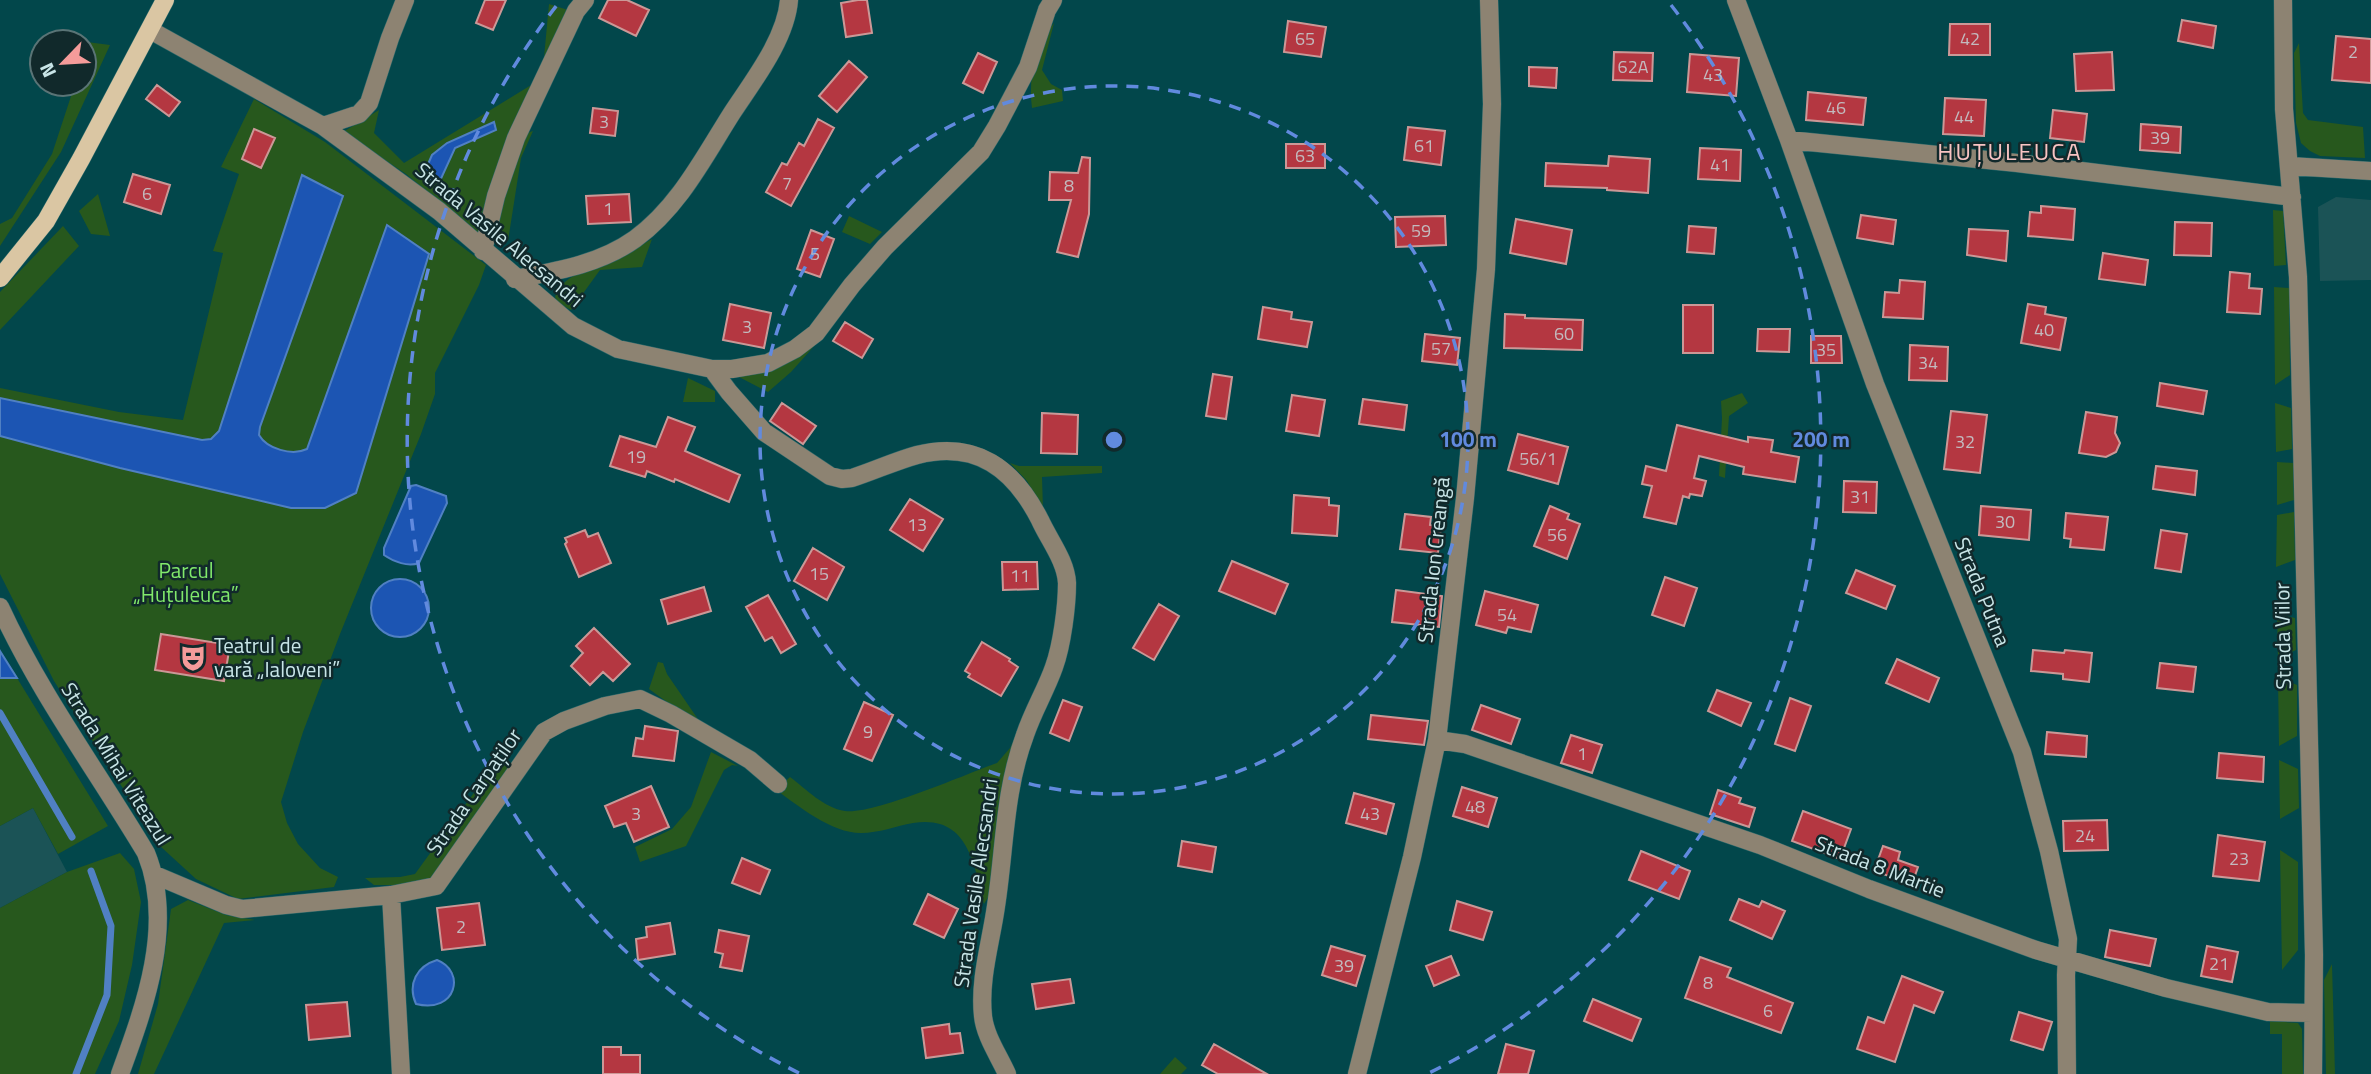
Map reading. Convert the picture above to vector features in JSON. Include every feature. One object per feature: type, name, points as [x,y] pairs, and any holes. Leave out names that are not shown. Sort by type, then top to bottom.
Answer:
[{"type":"main road","points":[[0,278],[46,221],[82,159],[165,0]]},
{"type":"street","points":[[323,126],[359,114],[369,103],[405,0]]},
{"type":"street","points":[[483,251],[496,196],[516,138],[576,11],[585,0]]},
{"type":"street","points":[[515,279],[587,263],[614,252],[636,238],[665,210],[705,159],[770,55],[788,12],[789,0]]},
{"type":"street","points":[[712,369],[732,369],[768,363],[795,349],[816,333],[885,247],[981,152],[998,126],[1028,67],[1047,10],[1053,0]]},
{"type":"street","name":"Strada Ion Creangă","points":[[1357,1074],[1411,860],[1437,740],[1465,498],[1486,269],[1492,104],[1489,0]]},
{"type":"street","name":"Strada Putna","points":[[1736,0],[1789,140],[1875,384],[2022,752],[2068,939],[2067,1074]]},
{"type":"street","name":"Strada Viilor","points":[[2283,0],[2284,109],[2298,277],[2314,955],[2313,1074]]},
{"type":"street","name":"Strada Vasile Alecsandri","points":[[150,30],[323,126],[439,211],[573,327],[618,349],[712,369],[729,393],[764,432],[830,476],[852,478],[915,456],[936,451],[956,451],[991,462],[1012,477],[1030,501],[1067,581],[1055,664],[1024,736],[1005,816],[996,903],[984,971],[983,1019],[1007,1074]]},
{"type":"street","points":[[1789,140],[2100,173],[2292,197]]},
{"type":"street","points":[[2290,166],[2371,171]]},
{"type":"street","name":"Strada Mihai Viteazul","points":[[0,607],[13,636],[54,707],[141,844],[155,875],[159,897],[147,998],[120,1074]]},
{"type":"street","name":"Strada Carpaților","points":[[155,875],[242,909],[391,895],[436,886],[544,732],[564,721],[605,706],[639,699],[750,760],[778,784]]},
{"type":"street","name":"Strada 8 Martie","points":[[1437,740],[1465,744],[1645,804],[2036,950],[2166,988],[2268,1012],[2312,1013]]},
{"type":"street","points":[[391,895],[401,1074]]},
{"type":"shaded area","points":[[2336,197],[2371,200],[2371,280],[2320,281],[2318,207]]},
{"type":"shaded area","points":[[33,808],[67,872],[0,908],[0,826]]},
{"type":"green space","points":[[549,4],[568,10],[543,68]]},
{"type":"green space","points":[[1054,23],[1042,70],[1051,84],[1062,90],[1063,101],[1032,108],[1034,63],[1047,32]]},
{"type":"green space","points":[[98,43],[110,45],[98,71]]},
{"type":"green space","points":[[2299,43],[2303,113],[2308,120],[2363,127],[2365,158],[2320,156],[2301,143],[2296,123],[2294,53]]},
{"type":"green space","points":[[536,82],[502,156],[478,233],[406,174],[343,132],[379,110],[374,133],[404,163]]},
{"type":"green space","points":[[70,98],[86,98],[61,152],[0,246],[0,224],[12,218],[52,154]]},
{"type":"green space","name":"Parcul „Huțuleuca”","points":[[254,99],[325,142],[486,265],[479,285],[435,373],[435,394],[421,434],[340,634],[303,732],[281,802],[287,823],[298,844],[320,868],[338,877],[334,887],[238,899],[196,879],[160,846],[54,681],[0,574],[0,388],[119,412],[183,420],[223,253],[213,251],[239,174],[221,167]]},
{"type":"green space","points":[[533,131],[521,158],[508,241],[493,237],[501,199],[524,134]]},
{"type":"green space","points":[[98,194],[110,236],[91,234],[79,211]]},
{"type":"green space","points":[[2273,210],[2283,211],[2286,265],[2274,266]]},
{"type":"green space","points":[[849,216],[882,232],[870,244],[842,232]]},
{"type":"green space","points":[[63,226],[79,246],[0,330],[0,292]]},
{"type":"green space","points":[[652,239],[642,267],[600,270],[571,310],[558,303],[555,297],[560,288],[573,276],[618,259]]},
{"type":"green space","points":[[2274,287],[2289,288],[2290,375],[2275,385]]},
{"type":"green space","points":[[825,334],[791,372],[768,392],[739,377]]},
{"type":"green space","points":[[688,378],[715,391],[715,402],[683,402]]},
{"type":"green space","points":[[1742,393],[1748,403],[1729,416],[1725,478],[1719,476],[1721,401]]},
{"type":"green space","points":[[2275,403],[2291,408],[2292,449],[2276,452]]},
{"type":"green space","points":[[2277,462],[2293,463],[2294,500],[2277,505]]},
{"type":"green space","points":[[1010,463],[1019,466],[1102,466],[1102,473],[1042,477],[1043,509],[1027,481]]},
{"type":"green space","points":[[2294,512],[2295,560],[2276,567],[2277,515]]},
{"type":"green space","points":[[2277,614],[2295,618],[2296,650],[2278,658]]},
{"type":"green space","points":[[658,662],[663,663],[667,674],[702,725],[649,689]]},
{"type":"green space","points":[[2278,677],[2297,685],[2297,736],[2279,746]]},
{"type":"green space","points":[[0,678],[17,678],[108,826],[58,854],[33,808],[0,826]]},
{"type":"green space","points":[[1019,729],[993,889],[984,904],[972,858],[957,834],[946,826],[931,822],[913,823],[874,832],[850,832],[816,818],[776,790],[790,777],[837,809],[858,811],[876,807],[997,763],[1010,748]]},
{"type":"green space","points":[[711,752],[738,766],[732,765],[724,770],[686,846],[640,862],[635,847],[672,829],[691,807]]},
{"type":"green space","points":[[2279,760],[2298,769],[2299,808],[2280,819]]},
{"type":"green space","points":[[497,761],[511,767],[431,878],[407,885],[374,885],[365,878],[415,874]]},
{"type":"green space","points":[[2280,850],[2298,862],[2298,950],[2282,970]]},
{"type":"green space","points":[[120,853],[134,869],[141,902],[132,965],[119,1021],[95,1074],[0,1074],[0,908],[67,872]]},
{"type":"green space","points":[[188,900],[226,915],[255,920],[224,923],[154,1074],[138,1074],[158,1004],[171,909]]},
{"type":"green space","points":[[2332,964],[2335,1074],[2326,1074],[2324,980]]},
{"type":"green space","points":[[2270,1021],[2298,1023],[2302,1029],[2303,1074],[2282,1074],[2282,1034],[2270,1034]]},
{"type":"green space","points":[[1175,1057],[1187,1068],[1181,1074],[1160,1074]]},
{"type":"water","points":[[494,122],[496,130],[455,148],[439,183],[429,179],[425,171],[432,155],[447,143]]},
{"type":"water","points":[[302,175],[343,196],[260,427],[259,435],[268,444],[294,452],[307,449],[387,225],[429,254],[356,493],[325,508],[291,508],[120,468],[0,436],[0,398],[202,440],[211,439],[219,431]]},
{"type":"water","points":[[416,485],[446,496],[447,503],[419,563],[406,564],[384,555],[384,548],[411,486]]},
{"type":"water","points":[[400,579],[411,581],[424,592],[429,608],[427,619],[416,632],[400,637],[389,635],[376,624],[371,608],[373,597],[384,584]]},
{"type":"water","points":[[0,651],[17,678],[0,678]]},
{"type":"water","points":[[437,960],[446,965],[452,973],[453,990],[441,1003],[416,1004],[413,983],[419,971]]},
{"type":"building","points":[[485,0],[506,0],[493,30],[476,23]]},
{"type":"building","points":[[608,0],[627,0],[649,10],[636,36],[599,18]]},
{"type":"building","points":[[867,0],[872,33],[846,37],[841,3]]},
{"type":"building","points":[[2182,20],[2216,26],[2213,48],[2178,41]]},
{"type":"building","points":[[1288,21],[1326,27],[1321,57],[1284,52]]},
{"type":"building","points":[[1950,24],[1990,24],[1990,55],[1949,55]]},
{"type":"building","points":[[2336,36],[2371,39],[2371,83],[2332,80]]},
{"type":"building","points":[[1614,52],[1653,53],[1652,81],[1613,80]]},
{"type":"building","points":[[2112,52],[2114,90],[2076,91],[2074,54]]},
{"type":"building","points":[[978,53],[997,62],[983,93],[963,83]]},
{"type":"building","points":[[1690,54],[1739,58],[1736,96],[1687,92]]},
{"type":"building","points":[[849,61],[867,77],[837,112],[819,96]]},
{"type":"building","points":[[1529,67],[1557,68],[1556,88],[1529,86]]},
{"type":"building","points":[[157,85],[180,102],[169,116],[146,99]]},
{"type":"building","points":[[1808,92],[1866,98],[1863,125],[1806,120]]},
{"type":"building","points":[[1945,98],[1986,100],[1984,136],[1943,134]]},
{"type":"building","points":[[593,108],[618,111],[615,136],[590,133]]},
{"type":"building","points":[[2053,110],[2087,114],[2084,142],[2050,138]]},
{"type":"building","points":[[818,119],[834,128],[791,206],[766,192],[782,163],[787,165],[799,143],[804,146]]},
{"type":"building","points":[[2141,124],[2181,127],[2180,153],[2140,150]]},
{"type":"building","points":[[1408,127],[1445,131],[1441,165],[1404,160]]},
{"type":"building","points":[[254,129],[275,138],[261,168],[242,159]]},
{"type":"building","points":[[1286,144],[1325,144],[1325,168],[1286,168]]},
{"type":"building","points":[[1700,148],[1741,150],[1740,181],[1698,179]]},
{"type":"building","points":[[1609,156],[1650,159],[1648,193],[1607,188],[1545,186],[1546,163],[1608,166]]},
{"type":"building","points":[[1082,157],[1090,158],[1089,214],[1078,257],[1057,252],[1071,200],[1049,200],[1050,172],[1078,173]]},
{"type":"building","points":[[133,174],[170,185],[161,214],[124,202]]},
{"type":"building","points":[[629,194],[631,222],[588,224],[586,196]]},
{"type":"building","points":[[2041,206],[2075,209],[2073,240],[2028,236],[2030,212],[2041,213]]},
{"type":"building","points":[[1861,215],[1896,220],[1893,244],[1857,238]]},
{"type":"building","points":[[1445,216],[1446,245],[1396,247],[1395,217]]},
{"type":"building","points":[[1516,219],[1572,230],[1566,264],[1510,253]]},
{"type":"building","points":[[2175,222],[2212,223],[2211,256],[2174,255]]},
{"type":"building","points":[[1689,226],[1716,228],[1714,254],[1687,252]]},
{"type":"building","points":[[1969,229],[2008,231],[2006,261],[1967,255]]},
{"type":"building","points":[[811,230],[834,239],[820,277],[797,269]]},
{"type":"building","points":[[2103,253],[2148,260],[2145,285],[2099,279]]},
{"type":"building","points":[[2230,272],[2250,274],[2249,288],[2262,289],[2260,314],[2227,312]]},
{"type":"building","points":[[1900,280],[1925,282],[1923,319],[1883,317],[1885,292],[1899,293]]},
{"type":"building","points":[[730,304],[771,313],[764,348],[723,340]]},
{"type":"building","points":[[2028,304],[2046,307],[2045,314],[2066,318],[2060,350],[2021,343]]},
{"type":"building","points":[[1683,305],[1713,305],[1713,353],[1683,353]]},
{"type":"building","points":[[1263,307],[1292,312],[1291,319],[1312,322],[1307,347],[1258,339]]},
{"type":"building","points":[[1505,314],[1525,315],[1525,318],[1583,320],[1582,350],[1504,348]]},
{"type":"building","points":[[845,322],[873,339],[862,358],[833,341]]},
{"type":"building","points":[[1758,329],[1790,329],[1789,352],[1757,351]]},
{"type":"building","points":[[1425,334],[1460,338],[1457,365],[1422,361]]},
{"type":"building","points":[[1811,336],[1841,336],[1842,363],[1811,363]]},
{"type":"building","points":[[1910,345],[1948,347],[1947,381],[1909,380]]},
{"type":"building","points":[[1213,374],[1232,377],[1226,419],[1206,416]]},
{"type":"building","points":[[2160,383],[2207,391],[2203,414],[2157,406]]},
{"type":"building","points":[[1292,395],[1325,400],[1319,436],[1286,431]]},
{"type":"building","points":[[1363,399],[1407,405],[1404,430],[1359,424]]},
{"type":"building","points":[[782,403],[816,426],[803,444],[770,421]]},
{"type":"building","points":[[1951,411],[1987,415],[1980,473],[1944,469]]},
{"type":"building","points":[[2086,412],[2117,417],[2115,433],[2120,443],[2116,452],[2106,457],[2079,453]]},
{"type":"building","points":[[1042,413],[1078,415],[1077,454],[1041,453]]},
{"type":"building","points":[[668,417],[695,427],[685,451],[740,475],[729,502],[675,479],[674,482],[647,471],[645,477],[610,466],[620,436],[656,447]]},
{"type":"building","points":[[1677,425],[1748,442],[1748,437],[1773,440],[1771,452],[1799,457],[1795,482],[1743,474],[1744,467],[1699,456],[1694,478],[1706,481],[1702,496],[1683,496],[1676,524],[1644,517],[1652,486],[1642,484],[1646,466],[1666,471]]},
{"type":"building","points":[[1518,434],[1568,447],[1558,484],[1508,470]]},
{"type":"building","points":[[2156,466],[2197,471],[2195,495],[2153,489]]},
{"type":"building","points":[[1844,481],[1877,482],[1876,513],[1843,512]]},
{"type":"building","points":[[1294,495],[1329,498],[1329,505],[1339,506],[1337,536],[1292,533]]},
{"type":"building","points":[[910,499],[943,519],[923,551],[890,530]]},
{"type":"building","points":[[1550,506],[1569,514],[1567,519],[1580,524],[1567,559],[1534,546]]},
{"type":"building","points":[[1981,506],[2031,510],[2029,540],[1979,535]]},
{"type":"building","points":[[2066,513],[2108,517],[2104,550],[2070,547],[2071,539],[2064,538]]},
{"type":"building","points":[[1405,514],[1431,517],[1430,525],[1441,527],[1438,553],[1400,549]]},
{"type":"building","points":[[585,530],[588,537],[598,533],[611,563],[579,577],[565,538]]},
{"type":"building","points":[[2161,530],[2187,534],[2181,572],[2155,568]]},
{"type":"building","points":[[813,548],[844,567],[827,600],[794,581]]},
{"type":"building","points":[[1232,561],[1288,584],[1275,614],[1219,591]]},
{"type":"building","points":[[1002,562],[1037,562],[1038,589],[1003,590]]},
{"type":"building","points":[[1856,570],[1895,586],[1886,609],[1846,593]]},
{"type":"building","points":[[1665,577],[1697,588],[1684,626],[1652,615]]},
{"type":"building","points":[[704,587],[711,611],[668,624],[661,600]]},
{"type":"building","points":[[1396,590],[1442,596],[1439,627],[1392,622]]},
{"type":"building","points":[[1485,591],[1538,605],[1531,632],[1508,627],[1506,633],[1476,625]]},
{"type":"building","points":[[768,595],[796,644],[781,653],[772,637],[765,641],[746,607]]},
{"type":"building","points":[[1159,604],[1179,616],[1154,660],[1133,648]]},
{"type":"building","points":[[594,628],[630,664],[613,681],[603,672],[590,685],[571,666],[583,653],[576,646]]},
{"type":"building","name":"Teatrul de vară „Ialoveni”","points":[[161,634],[230,645],[224,681],[155,670]]},
{"type":"building","points":[[982,642],[1018,667],[1001,696],[968,677],[970,674],[965,671]]},
{"type":"building","points":[[2033,650],[2092,653],[2089,682],[2063,679],[2063,674],[2031,671]]},
{"type":"building","points":[[1897,659],[1939,678],[1929,702],[1886,683]]},
{"type":"building","points":[[2160,663],[2196,667],[2193,692],[2157,688]]},
{"type":"building","points":[[1717,690],[1751,703],[1741,726],[1708,711]]},
{"type":"building","points":[[1790,698],[1811,706],[1795,751],[1775,744]]},
{"type":"building","points":[[1063,700],[1082,707],[1069,741],[1050,733]]},
{"type":"building","points":[[864,702],[893,715],[872,761],[844,749]]},
{"type":"building","points":[[1481,705],[1520,719],[1511,744],[1472,730]]},
{"type":"building","points":[[1371,715],[1428,721],[1424,745],[1368,739]]},
{"type":"building","points":[[645,726],[678,731],[674,761],[633,756],[636,738],[643,739]]},
{"type":"building","points":[[2047,732],[2087,736],[2086,757],[2045,754]]},
{"type":"building","points":[[1571,735],[1602,745],[1592,773],[1561,763]]},
{"type":"building","points":[[2219,753],[2264,757],[2263,782],[2217,778]]},
{"type":"building","points":[[651,786],[669,827],[634,842],[626,823],[614,827],[605,806]]},
{"type":"building","points":[[1462,787],[1497,798],[1488,827],[1453,816]]},
{"type":"building","points":[[1718,790],[1741,798],[1739,803],[1755,808],[1749,827],[1710,814]]},
{"type":"building","points":[[1354,793],[1394,804],[1386,834],[1346,823]]},
{"type":"building","points":[[1803,811],[1851,829],[1840,859],[1792,841]]},
{"type":"building","points":[[2107,820],[2108,850],[2064,851],[2063,821]]},
{"type":"building","points":[[2218,835],[2265,842],[2259,881],[2213,876]]},
{"type":"building","points":[[1182,841],[1216,847],[1212,872],[1178,866]]},
{"type":"building","points":[[1883,846],[1900,852],[1898,860],[1918,867],[1912,884],[1874,871]]},
{"type":"building","points":[[1641,851],[1690,871],[1679,899],[1629,880]]},
{"type":"building","points":[[742,858],[770,870],[760,894],[732,883]]},
{"type":"building","points":[[928,894],[958,909],[944,938],[914,924]]},
{"type":"building","points":[[1739,899],[1759,907],[1762,901],[1785,911],[1772,939],[1730,920]]},
{"type":"building","points":[[1457,901],[1492,912],[1483,940],[1450,930]]},
{"type":"building","points":[[479,903],[485,945],[442,950],[437,908]]},
{"type":"building","points":[[670,923],[675,954],[638,960],[636,939],[647,937],[646,927]]},
{"type":"building","points":[[719,930],[749,936],[742,971],[720,967],[723,954],[715,952]]},
{"type":"building","points":[[2110,930],[2156,939],[2150,966],[2105,957]]},
{"type":"building","points":[[1331,946],[1365,956],[1356,986],[1322,975]]},
{"type":"building","points":[[2207,946],[2238,952],[2232,982],[2201,976]]},
{"type":"building","points":[[1451,956],[1459,975],[1434,986],[1426,966]]},
{"type":"building","points":[[1700,957],[1731,968],[1727,977],[1793,1003],[1781,1033],[1685,998]]},
{"type":"building","points":[[1902,976],[1943,992],[1934,1013],[1914,1005],[1895,1062],[1857,1049],[1868,1017],[1884,1023]]},
{"type":"building","points":[[1070,979],[1074,1003],[1036,1009],[1032,984]]},
{"type":"building","points":[[1593,999],[1641,1019],[1632,1041],[1584,1021]]},
{"type":"building","points":[[347,1002],[350,1036],[309,1040],[306,1005]]},
{"type":"building","points":[[2019,1012],[2052,1022],[2043,1050],[2011,1040]]},
{"type":"building","points":[[949,1024],[950,1034],[960,1033],[963,1053],[926,1058],[922,1028]]},
{"type":"building","points":[[1214,1044],[1267,1074],[1218,1074],[1202,1065]]},
{"type":"building","points":[[1506,1044],[1534,1051],[1528,1074],[1498,1074]]},
{"type":"building","points":[[603,1047],[621,1047],[621,1055],[640,1055],[640,1074],[603,1074]]},
{"type":"waterway","points":[[0,713],[72,837]]},
{"type":"waterway","points":[[76,1074],[107,995],[111,926],[91,871]]},
{"type":"place","name":"Teatrul de vară „Ialoveni”","points":[[193,658]]},
{"type":"district","name":"HUȚULEUCA","points":[[2010,152]]}]
